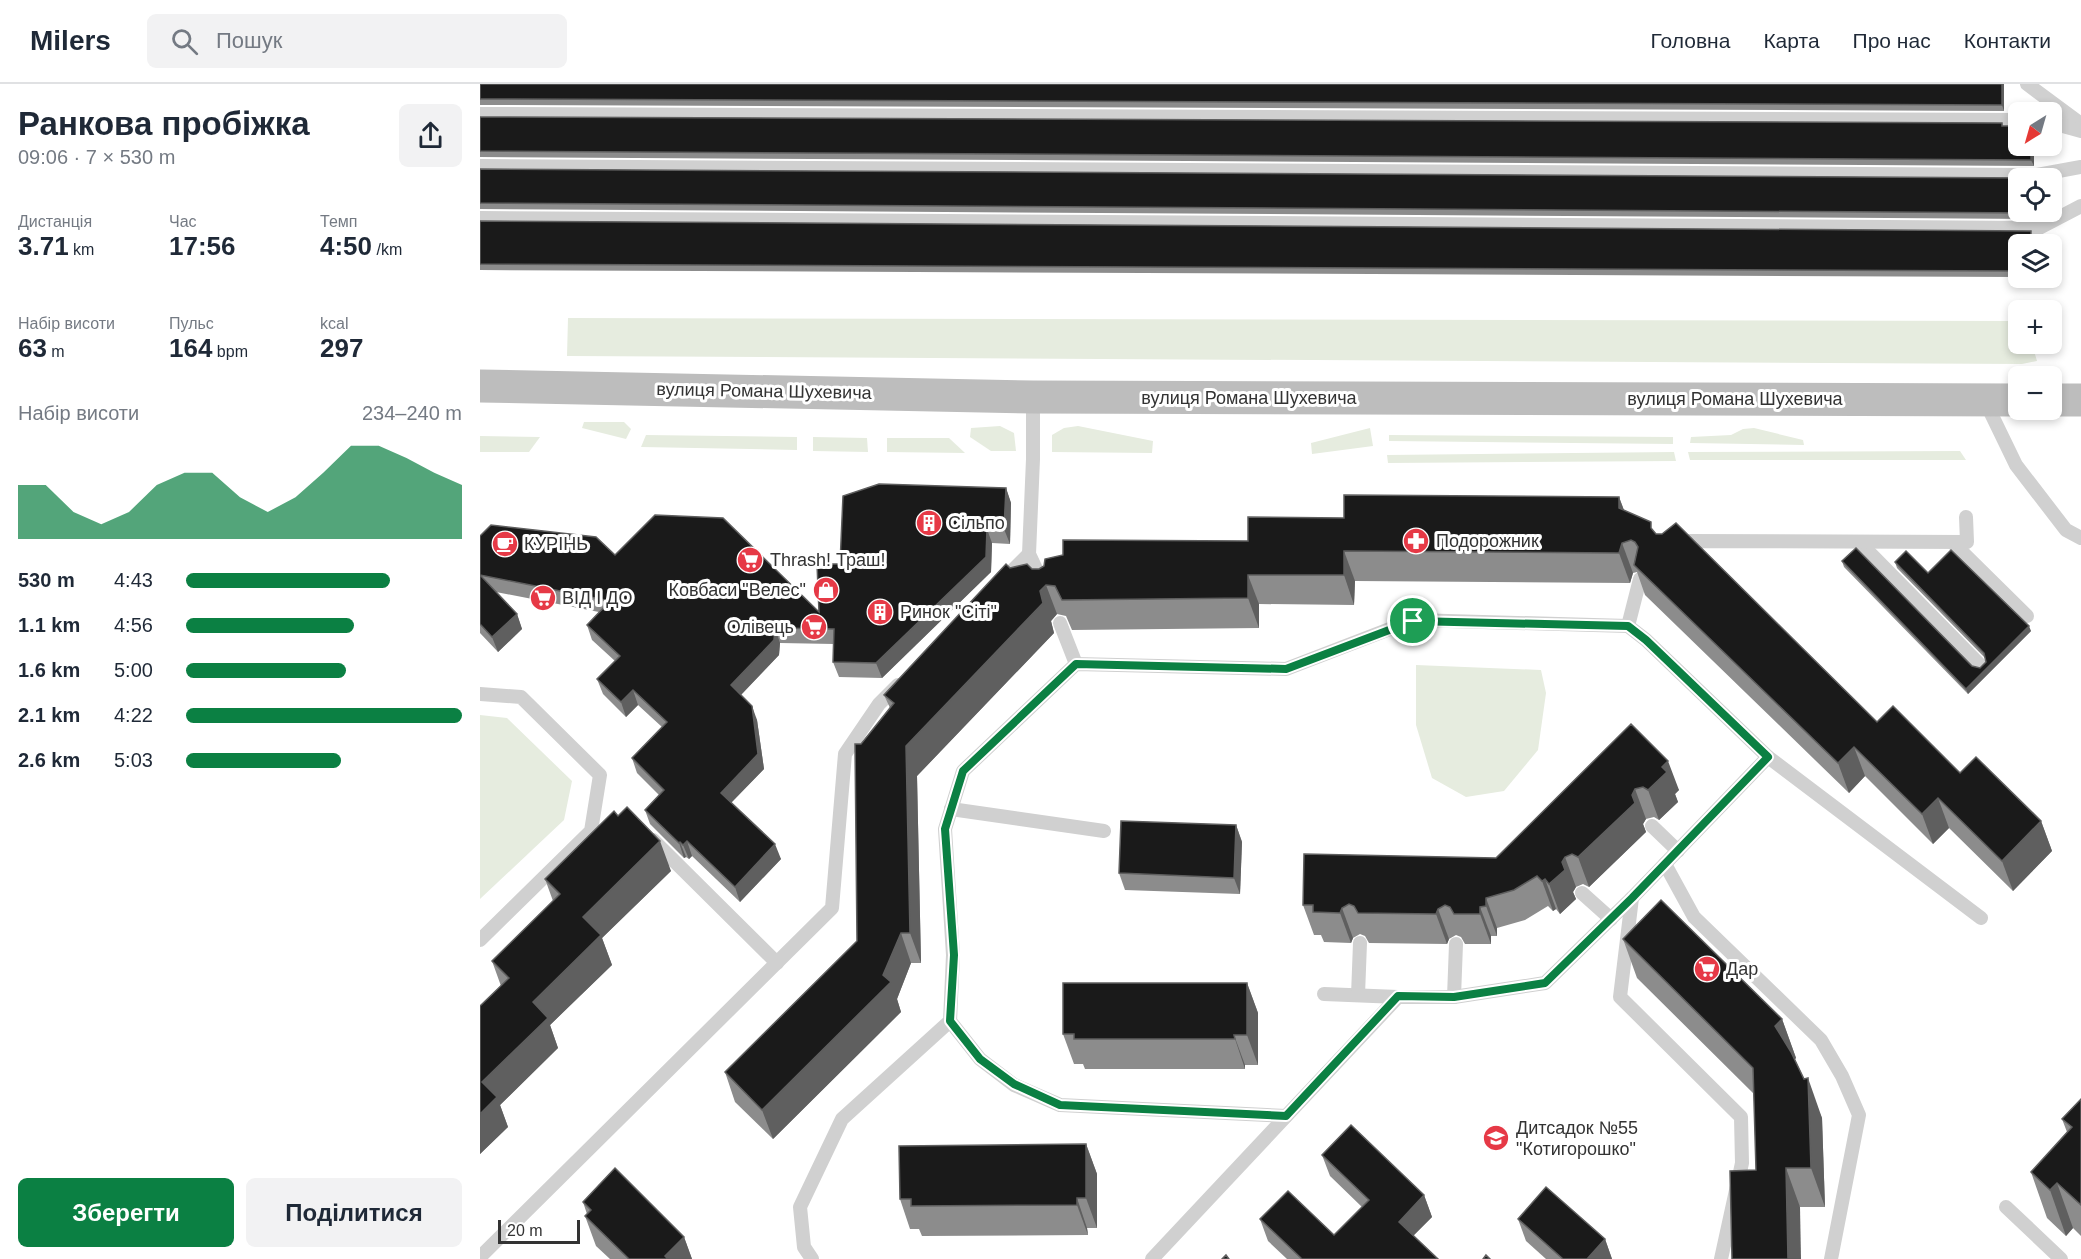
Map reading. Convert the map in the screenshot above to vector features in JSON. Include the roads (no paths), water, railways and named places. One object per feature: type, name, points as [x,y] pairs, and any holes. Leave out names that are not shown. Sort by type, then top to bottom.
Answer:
[{"type":"main road","name":"вулиця Романа Шухевича","points":[[480,386],[1033,397],[2008,400]]},
{"type":"main road","points":[[2062,400],[2081,400]]},
{"type":"lane","points":[[2027,84],[2081,124]]},
{"type":"lane","points":[[480,114],[2008,120]]},
{"type":"lane","points":[[2062,125],[2081,130]]},
{"type":"lane","points":[[480,166],[2037,175],[2081,167]]},
{"type":"lane","points":[[480,218],[2039,228],[2081,206]]},
{"type":"lane","points":[[1033,397],[1029,554],[1047,591]]},
{"type":"lane","points":[[1984,400],[2016,465],[2066,530],[2081,538]]},
{"type":"lane","points":[[1670,555],[1684,541],[1967,542],[1966,517]]},
{"type":"lane","points":[[1859,542],[1980,665]]},
{"type":"lane","points":[[1952,542],[2027,616]]},
{"type":"lane","points":[[996,587],[1029,554]]},
{"type":"lane","points":[[1628,626],[1640,579]]},
{"type":"lane","points":[[1286,1116],[1060,1105],[1014,1084],[997,1072],[980,1059],[950,1021],[954,955],[945,829],[963,771],[1076,664],[1286,669],[1413,621],[1628,626],[1646,640],[1768,757],[1982,918]]},
{"type":"lane","points":[[1060,623],[1076,664]]},
{"type":"lane","points":[[480,1257],[832,908],[845,754],[879,704],[904,679]]},
{"type":"lane","points":[[480,694],[521,697],[600,775],[591,831],[480,940]]},
{"type":"lane","points":[[1324,994],[1454,997],[1545,983],[1632,898],[1768,757]]},
{"type":"lane","points":[[951,809],[1104,831]]},
{"type":"lane","points":[[1652,826],[1678,851]]},
{"type":"lane","points":[[641,828],[777,963]]},
{"type":"lane","points":[[1665,864],[1694,917],[1821,1040],[1842,1076],[1859,1114],[1831,1259]]},
{"type":"lane","points":[[1582,893],[1611,919]]},
{"type":"lane","points":[[1632,898],[1620,997],[1741,1118],[1742,1163],[1721,1259]]},
{"type":"lane","points":[[1358,995],[1360,943]]},
{"type":"lane","points":[[1454,997],[1456,944]]},
{"type":"lane","points":[[1152,1259],[1398,996]]},
{"type":"lane","points":[[812,1259],[804,1247],[800,1207],[842,1119],[950,1021]]},
{"type":"lane","points":[[2006,1208],[2061,1259]]},
{"type":"place","name":"Сільпо","points":[[929,523]]},
{"type":"place","name":"Подорожник","points":[[1416,541]]},
{"type":"place","name":"КУРІНЬ","points":[[505,544]]},
{"type":"place","name":"Thrash! Траш!","points":[[750,560]]},
{"type":"place","name":"Ковбаси \"Велес\"","points":[[826,590]]},
{"type":"place","name":"ВІД І ДО","points":[[543,598]]},
{"type":"place","name":"Ринок \"Сіті\"","points":[[880,612]]},
{"type":"place","name":"Олівець","points":[[814,627]]},
{"type":"place","name":"Дар","points":[[1707,969]]},
{"type":"place","name":"Дитсадок №55 \"Котигорошко\"","points":[[1496,1138]]}]
